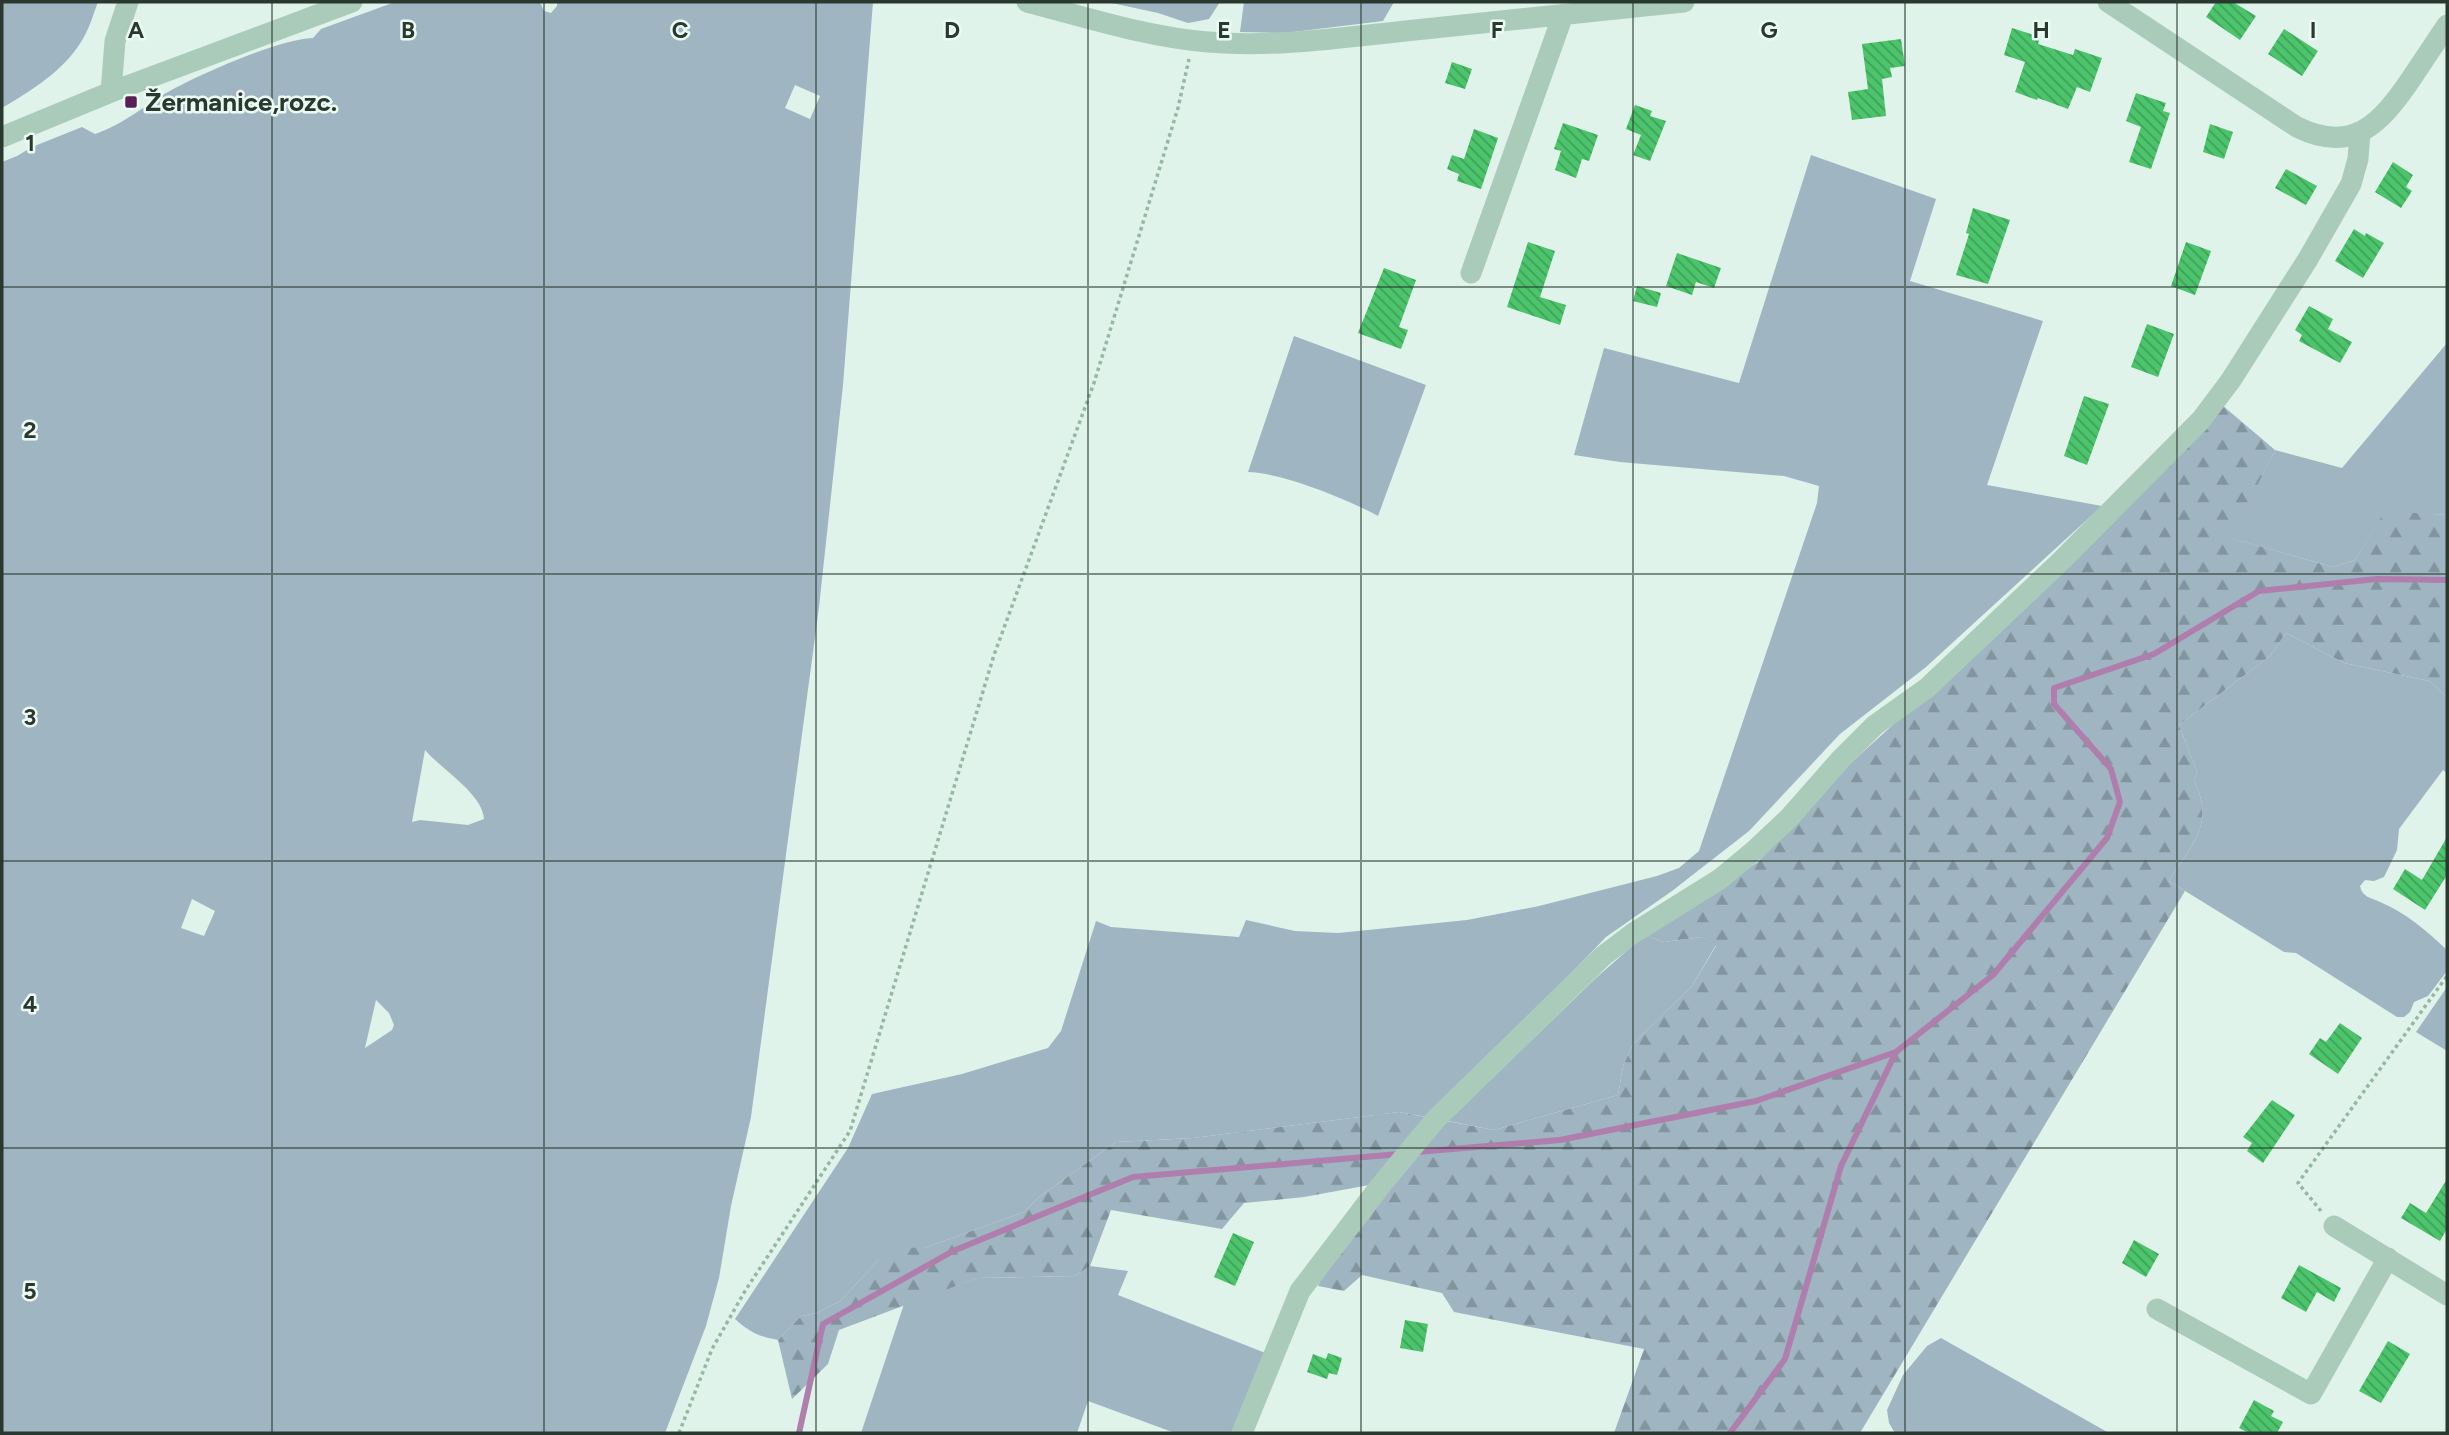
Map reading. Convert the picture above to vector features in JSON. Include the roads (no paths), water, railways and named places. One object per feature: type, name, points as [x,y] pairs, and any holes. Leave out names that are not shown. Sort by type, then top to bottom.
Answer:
[{"type":"street","points":[[111,92],[115,41],[128,2]]},
{"type":"street","points":[[2,137],[111,92],[352,2]]},
{"type":"street","points":[[1027,2],[1119,26],[1224,43],[1293,42],[1684,2]]},
{"type":"street","points":[[2108,2],[2297,127],[2322,136],[2338,137],[2360,132],[2379,121],[2447,25]]},
{"type":"street","points":[[1471,273],[1563,15]]},
{"type":"street","points":[[1242,1433],[1300,1291],[1381,1185],[1436,1119],[1603,956],[1632,934],[1720,879],[1756,849],[1789,818],[1839,760],[1875,726],[1927,688],[2061,561],[2201,421],[2231,380],[2308,259],[2351,184],[2358,159],[2360,132]]},
{"type":"street","points":[[2334,1226],[2447,1295]]},
{"type":"street","points":[[2157,1309],[2311,1394],[2388,1258]]},
{"type":"waterway","points":[[1417,1152],[1560,1140],[1756,1101],[1896,1052],[1993,975],[2107,838],[2120,802],[2111,769],[2054,704],[2054,688],[2154,654],[2259,591],[2377,579],[2447,580]]},
{"type":"waterway","points":[[1730,1433],[1785,1359],[1841,1166],[1896,1052]]},
{"type":"waterway","points":[[799,1433],[823,1324],[953,1251],[1133,1177],[1399,1154]]},
{"type":"place","name":"Žermanice,rozc.","points":[[131,102]]}]
